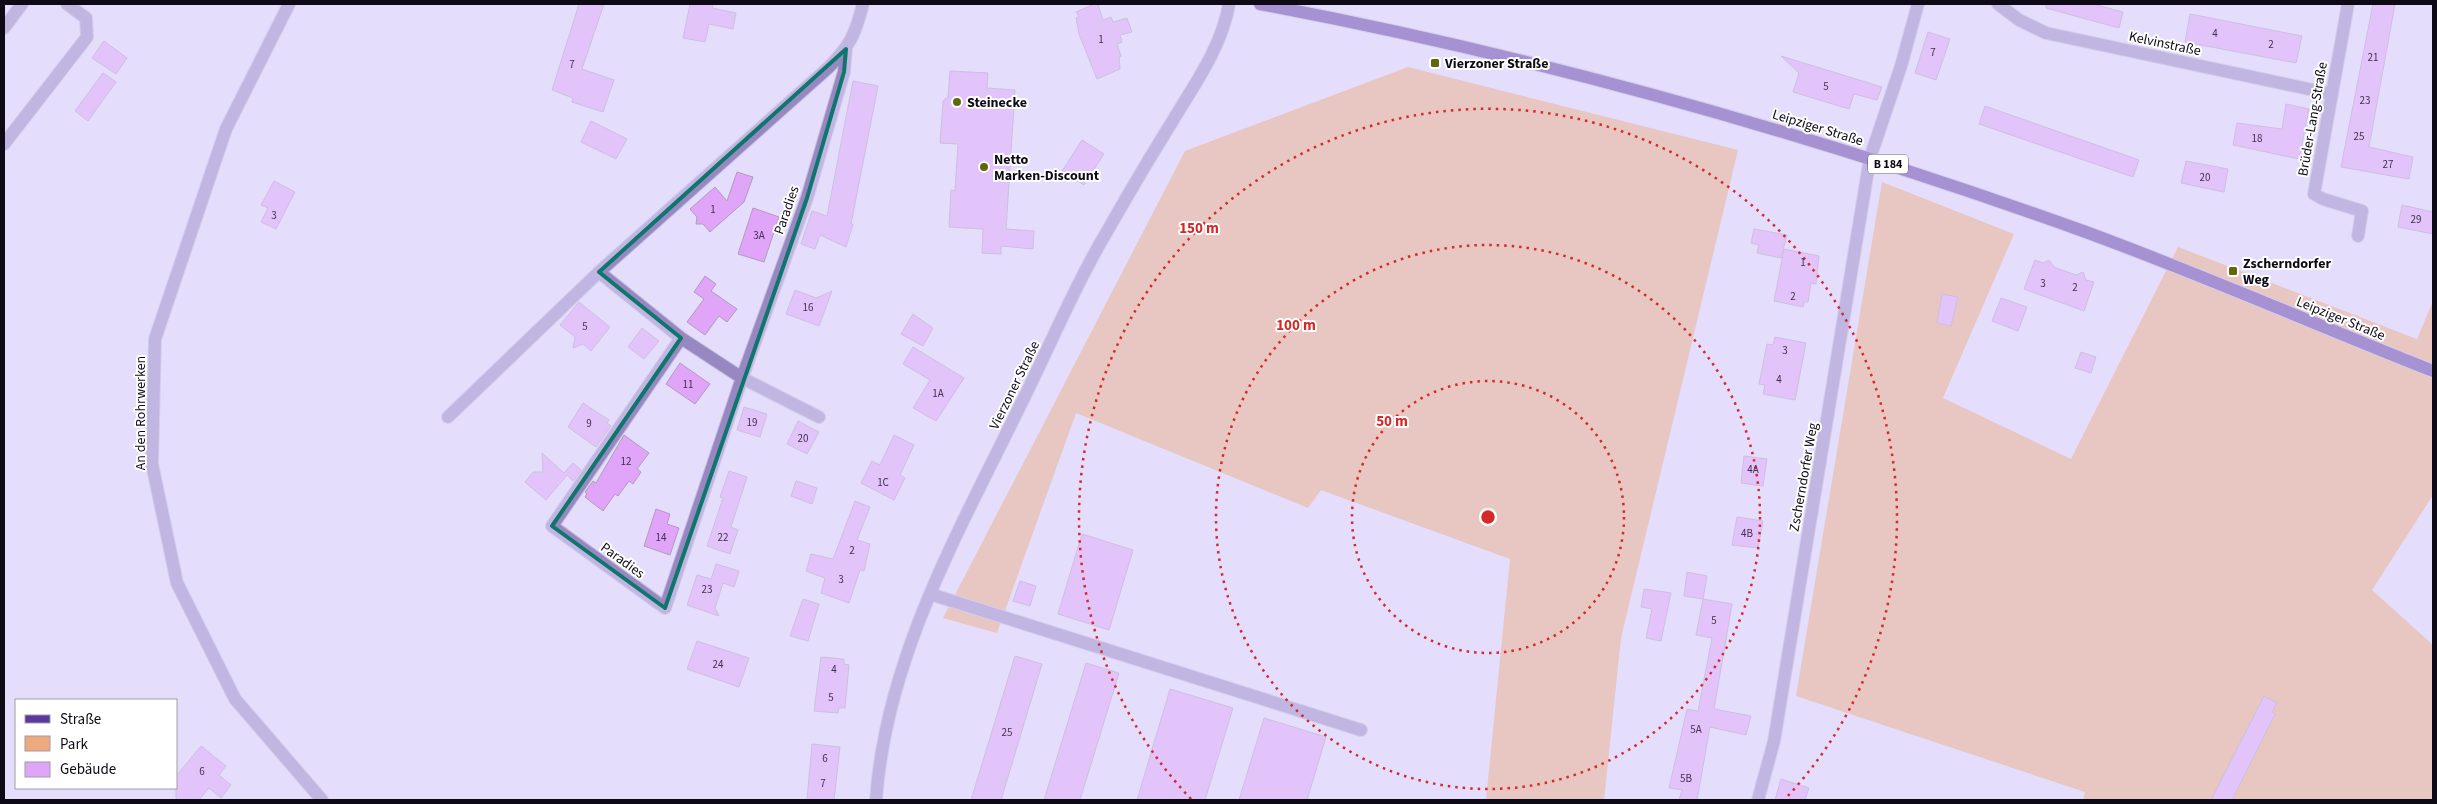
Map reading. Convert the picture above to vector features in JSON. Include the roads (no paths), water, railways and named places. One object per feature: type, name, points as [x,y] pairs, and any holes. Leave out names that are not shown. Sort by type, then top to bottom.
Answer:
[{"type":"main road","name":"Leipziger Straße","points":[[1268,4],[1553,66],[1756,123],[1870,158],[2086,232],[2228,287],[2433,371]]},
{"type":"street","points":[[4,28],[22,4]]},
{"type":"street","points":[[4,144],[87,37],[86,18],[67,4]]},
{"type":"street","name":"An den Rohrwerken","points":[[289,4],[226,129],[155,339],[152,464],[177,583],[235,699],[319,799]]},
{"type":"street","name":"Paradies","points":[[448,417],[599,272],[829,67],[846,49],[856,32],[863,4]]},
{"type":"street","name":"Vierzoner Straße","points":[[876,800],[887,722],[902,666],[930,594],[967,514],[1107,231],[1204,69],[1222,32],[1229,4]]},
{"type":"street","points":[[1870,158],[1901,66],[1918,4]]},
{"type":"street","name":"Kelvinstraße","points":[[1998,4],[2019,20],[2046,33],[2332,94]]},
{"type":"street","name":"Brüder-Lang-Straße","points":[[2348,4],[2314,194],[2323,199],[2362,210],[2358,236]]},
{"type":"street","name":"Paradies","points":[[681,338],[552,526],[607,568],[665,608],[742,378],[807,198],[844,72],[846,49]]},
{"type":"street","name":"Zscherndorfer Weg","points":[[1758,800],[1774,741],[1870,158]]},
{"type":"street","points":[[599,272],[681,338],[742,378],[820,417]]},
{"type":"street","points":[[930,594],[1361,730]]},
{"type":"place","name":"Vierzoner Straße","points":[[1435,63]]},
{"type":"place","name":"Steinecke","points":[[957,102]]},
{"type":"place","name":"Netto Marken-Discount","points":[[984,167]]},
{"type":"place","name":"Zscherndorfer Weg","points":[[2233,271]]}]
